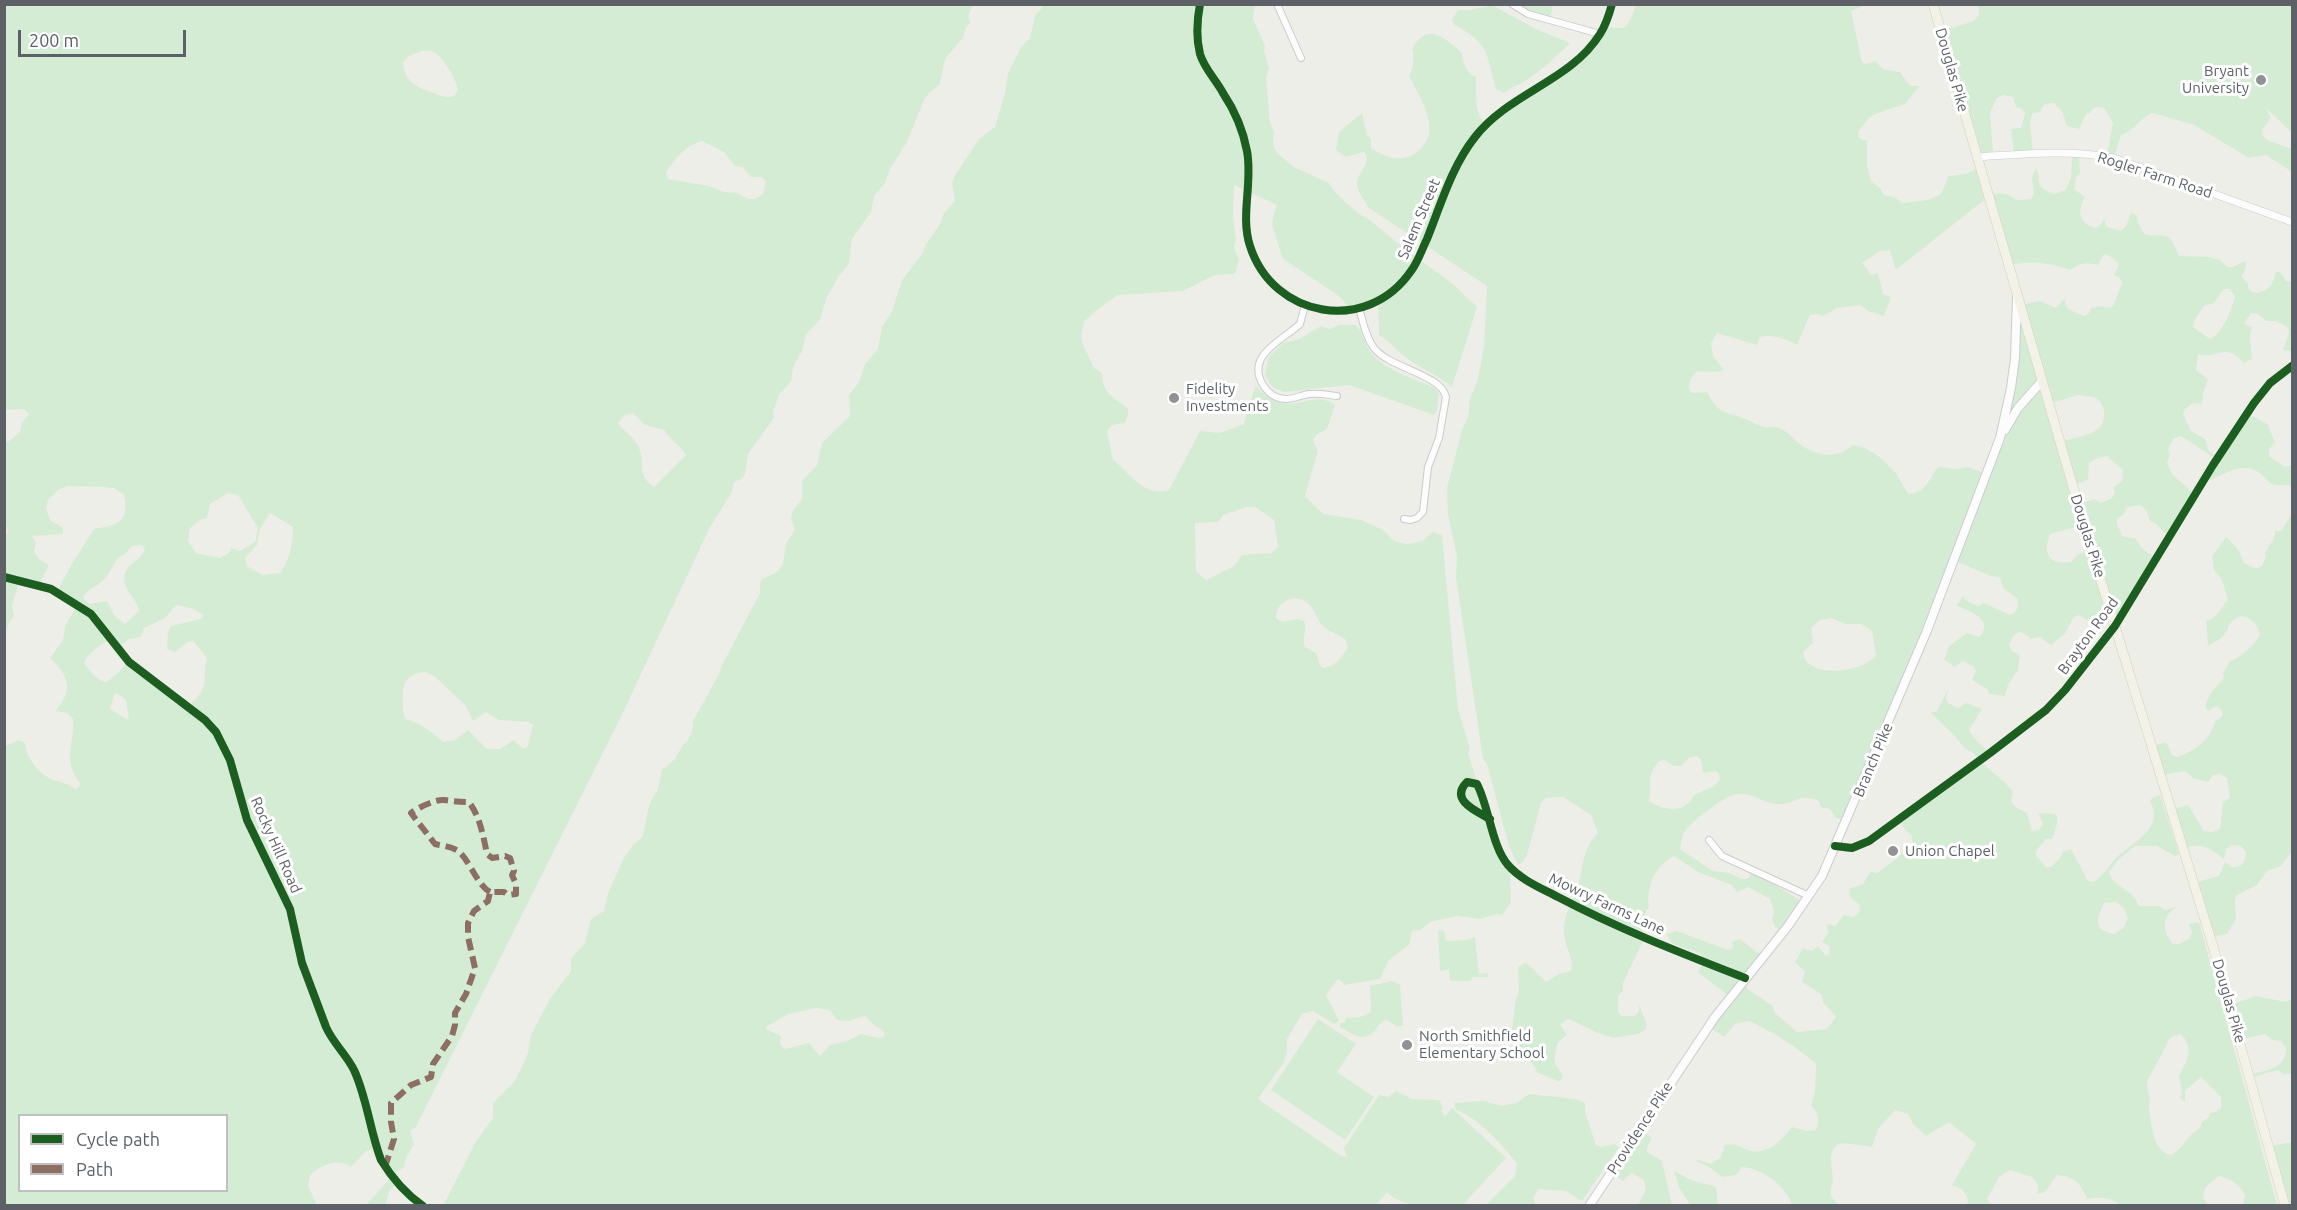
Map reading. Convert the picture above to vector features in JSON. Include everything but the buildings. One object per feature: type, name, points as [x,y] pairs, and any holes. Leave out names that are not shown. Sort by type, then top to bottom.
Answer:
[{"type":"main road","name":"Douglas Pike","points":[[1933,4],[2042,381],[2212,944],[2285,1206]]},
{"type":"main road","name":"Branch Pike","points":[[1691,1051],[1744,978],[1788,926],[1822,876],[1835,846],[1926,633],[2000,438],[2015,358],[2017,294]]},
{"type":"main road","name":"Branch Pike","points":[[2000,438],[2018,408],[2042,381]]},
{"type":"main road","name":"Providence Pike","points":[[1589,1206],[1691,1051]]},
{"type":"street","name":"Salem Street","points":[[1200,4],[1197,20],[1200,55],[1231,105],[1243,134],[1247,152],[1249,189],[1246,216],[1249,243],[1259,266],[1272,284],[1290,298],[1311,308],[1338,311],[1368,306],[1388,294],[1412,270],[1459,162],[1483,127],[1512,102],[1579,58],[1600,34],[1612,4]]},
{"type":"street","points":[[1277,4],[1301,58]]},
{"type":"street","points":[[1512,4],[1528,14],[1600,34]]},
{"type":"street","name":"Rogler Farm Road","points":[[1978,157],[2070,153],[2114,158],[2292,222]]},
{"type":"street","points":[[1305,305],[1300,324],[1293,331],[1275,341],[1262,357],[1258,371],[1260,380],[1269,392],[1284,399],[1318,394],[1337,396]]},
{"type":"street","points":[[1359,308],[1369,339],[1381,355],[1437,383],[1445,392],[1439,438],[1428,467],[1423,512],[1417,518],[1404,519]]},
{"type":"street","name":"Brayton Road","points":[[1835,846],[1852,848],[1869,841],[2046,710],[2065,690],[2115,626],[2213,465],[2254,403],[2270,383],[2292,366]]},
{"type":"street","name":"Rocky Hill Road","points":[[4,577],[51,589],[91,614],[129,662],[205,720],[216,732],[230,760],[247,820],[290,909],[302,963],[326,1027],[356,1077],[381,1160],[388,1172],[405,1191],[423,1206]]},
{"type":"street","name":"Mowry Farms Lane","points":[[1490,819],[1463,802],[1460,795],[1467,782],[1477,784],[1484,798],[1506,864],[1520,877],[1622,928],[1744,978]]},
{"type":"street","points":[[1709,840],[1722,856],[1809,896]]},
{"type":"green space","points":[[4,5],[973,5],[968,16],[971,23],[966,27],[963,38],[945,59],[940,84],[924,100],[907,142],[890,169],[885,183],[874,196],[871,212],[852,239],[849,264],[827,297],[820,319],[806,335],[802,351],[793,367],[791,381],[779,395],[773,412],[774,418],[748,454],[745,474],[734,482],[732,492],[710,527],[618,723],[416,1127],[410,1131],[414,1144],[404,1167],[394,1174],[400,1182],[390,1190],[385,1205],[366,1205],[393,1175],[379,1147],[366,1151],[351,1167],[335,1163],[324,1166],[310,1175],[308,1186],[317,1205],[5,1205],[5,746],[19,740],[25,743],[32,763],[44,775],[75,789],[79,787],[80,783],[71,767],[70,760],[73,719],[67,713],[55,711],[65,697],[67,684],[65,677],[50,658],[63,640],[65,626],[77,606],[56,593],[94,529],[115,524],[120,521],[125,512],[124,495],[114,488],[67,486],[58,490],[48,500],[46,509],[50,520],[63,528],[63,534],[32,536],[36,543],[34,552],[40,560],[49,565],[40,584],[19,582],[12,606],[14,616],[5,634],[4,534],[8,532],[4,517],[5,442],[20,432],[22,423],[29,414],[24,409],[5,410]],"holes":[[[421,51],[430,51],[440,57],[458,90],[454,96],[440,95],[411,82],[403,62],[409,56]],[[702,141],[724,152],[735,166],[742,167],[751,177],[762,177],[766,182],[763,194],[755,199],[748,199],[737,193],[668,179],[666,173],[669,168],[681,153]],[[633,413],[645,425],[664,430],[686,455],[654,487],[644,477],[637,444],[618,423],[625,415]],[[228,493],[238,495],[258,528],[255,542],[240,551],[231,548],[229,553],[220,558],[196,553],[188,541],[190,528],[200,520],[207,518],[210,504]],[[270,513],[293,527],[287,562],[280,573],[262,575],[247,566],[245,558],[257,545],[259,531]],[[142,545],[145,549],[124,576],[126,587],[139,611],[125,624],[114,615],[107,601],[90,604],[83,598],[88,591],[102,582],[119,557],[132,546]],[[176,605],[194,609],[203,615],[201,619],[171,626],[168,632],[167,649],[175,652],[187,642],[193,641],[207,658],[203,687],[190,705],[130,658],[121,670],[107,682],[100,680],[84,663],[92,652],[111,638],[120,646],[129,639],[141,637],[144,628],[165,618]],[[426,672],[434,676],[466,706],[473,721],[486,712],[499,720],[528,722],[533,725],[527,748],[522,748],[514,740],[500,749],[487,749],[468,730],[455,740],[443,742],[426,728],[407,720],[403,709],[403,689],[407,680],[414,675]],[[117,693],[126,700],[129,719],[110,709],[114,695]]]},
{"type":"green space","points":[[1044,5],[1255,5],[1253,19],[1265,46],[1264,51],[1269,68],[1266,78],[1270,122],[1274,132],[1273,145],[1278,154],[1294,167],[1329,183],[1352,208],[1452,283],[1477,307],[1452,387],[1410,360],[1379,335],[1378,303],[1349,310],[1336,294],[1283,259],[1272,225],[1277,205],[1234,185],[1233,216],[1236,240],[1234,248],[1239,260],[1235,274],[1215,275],[1183,291],[1118,295],[1084,322],[1081,336],[1094,368],[1102,373],[1107,391],[1128,409],[1125,423],[1112,425],[1107,431],[1113,460],[1145,487],[1160,491],[1169,490],[1200,431],[1220,433],[1244,424],[1256,386],[1268,397],[1279,402],[1289,404],[1316,399],[1326,400],[1335,405],[1327,429],[1316,435],[1313,440],[1318,451],[1305,496],[1323,514],[1361,520],[1383,530],[1394,541],[1407,544],[1423,541],[1432,532],[1442,535],[1458,709],[1470,749],[1468,753],[1503,864],[1510,874],[1511,903],[1502,915],[1497,914],[1480,919],[1457,916],[1430,922],[1421,930],[1412,931],[1409,945],[1389,960],[1380,979],[1344,985],[1338,979],[1326,995],[1339,1021],[1334,1024],[1313,1011],[1302,1014],[1287,1039],[1284,1062],[1258,1099],[1340,1155],[1347,1157],[1344,1148],[1379,1095],[1388,1097],[1396,1091],[1412,1099],[1437,1100],[1440,1101],[1443,1109],[1441,1111],[1445,1116],[1452,1108],[1506,1158],[1462,1206],[1412,1204],[1402,1202],[1387,1192],[1375,1206],[443,1206],[475,1143],[493,1118],[493,1103],[518,1075],[528,1053],[531,1035],[550,999],[571,971],[571,959],[585,943],[591,919],[604,911],[608,893],[624,858],[643,836],[649,805],[658,789],[662,770],[675,759],[688,740],[692,732],[693,721],[760,593],[762,579],[777,572],[783,564],[786,544],[795,529],[791,520],[792,512],[802,499],[802,481],[817,465],[822,443],[850,416],[849,395],[859,382],[865,364],[878,349],[882,327],[892,311],[902,280],[922,254],[944,213],[955,201],[952,184],[954,177],[979,139],[995,127],[1008,73],[1022,46],[1030,38],[1035,16]],"holes":[[[1247,507],[1255,507],[1274,520],[1278,547],[1271,553],[1242,555],[1234,566],[1206,580],[1196,571],[1195,523],[1218,522],[1223,515]],[[1295,598],[1307,603],[1324,627],[1345,639],[1348,648],[1331,666],[1323,668],[1316,653],[1305,647],[1304,621],[1298,619],[1282,622],[1276,618],[1279,607]],[[816,1008],[830,1010],[837,1020],[849,1021],[865,1016],[884,1031],[884,1037],[861,1034],[847,1041],[830,1045],[820,1056],[809,1043],[785,1049],[780,1044],[781,1036],[766,1029],[767,1026],[788,1014]]]},
{"type":"green space","points":[[1492,5],[1536,29],[1570,43],[1537,73],[1504,93],[1496,89],[1485,50],[1474,38],[1453,24],[1452,19],[1458,10]]},
{"type":"green space","points":[[1513,5],[1553,5],[1550,19],[1527,14]]},
{"type":"green space","points":[[1636,5],[1866,5],[1851,11],[1862,62],[1865,64],[1875,61],[1883,69],[1900,72],[1910,86],[1920,86],[1905,104],[1875,114],[1858,132],[1859,138],[1867,141],[1867,165],[1871,181],[1880,188],[1884,195],[1894,197],[1903,203],[1928,200],[1941,194],[1949,176],[1966,174],[1980,167],[1989,195],[2003,194],[2016,200],[2031,199],[2034,193],[2032,178],[2036,167],[2039,184],[2043,189],[2054,194],[2065,190],[2071,178],[2072,155],[2079,154],[2080,173],[2076,177],[2074,189],[2085,197],[2080,212],[2086,224],[2096,228],[2104,219],[2107,227],[2121,231],[2126,226],[2131,213],[2137,215],[2138,223],[2145,234],[2168,237],[2179,256],[2209,257],[2220,260],[2227,267],[2233,267],[2245,261],[2246,266],[2242,277],[2248,284],[2249,290],[2256,293],[2267,289],[2276,272],[2280,272],[2286,281],[2292,282],[2292,355],[2290,351],[2283,350],[2289,333],[2287,327],[2276,321],[2266,321],[2257,313],[2251,313],[2244,324],[2252,327],[2250,335],[2252,359],[2244,363],[2232,353],[2198,354],[2196,370],[2208,379],[2202,404],[2193,403],[2185,409],[2183,414],[2191,431],[2205,439],[2209,451],[2215,454],[2213,457],[2181,436],[2173,439],[2168,449],[2170,455],[2167,463],[2172,474],[2192,492],[2167,535],[2150,521],[2146,510],[2140,505],[2127,507],[2124,514],[2117,519],[2123,537],[2135,538],[2142,548],[2155,558],[2115,623],[2112,621],[2099,626],[2078,615],[2073,618],[2065,634],[2051,645],[2040,637],[2031,639],[2020,632],[2014,635],[2009,645],[2012,651],[2020,655],[2018,670],[2008,685],[2005,696],[1989,694],[1987,689],[1972,680],[1976,671],[1973,666],[1962,661],[1955,667],[1944,660],[1949,646],[1967,633],[1979,637],[1983,631],[1984,626],[1979,617],[1956,606],[1963,596],[1972,604],[1979,606],[1984,603],[2010,615],[2018,606],[2018,599],[2003,588],[2000,578],[1954,560],[1846,822],[1835,817],[1830,809],[1821,807],[1818,800],[1811,798],[1776,804],[1749,795],[1737,794],[1710,809],[1683,835],[1680,849],[1713,871],[1730,873],[1741,879],[1747,879],[1753,871],[1804,903],[1782,931],[1775,927],[1770,899],[1748,887],[1737,892],[1732,885],[1698,872],[1674,856],[1667,860],[1653,877],[1648,899],[1649,907],[1642,924],[1643,941],[1623,983],[1623,991],[1618,996],[1618,1012],[1622,1016],[1634,1016],[1639,1012],[1639,1005],[1647,1025],[1645,1030],[1638,1034],[1613,1038],[1569,1019],[1560,1024],[1567,1035],[1558,1042],[1555,1055],[1555,1062],[1563,1076],[1560,1082],[1536,1072],[1537,1070],[1511,1036],[1516,998],[1519,993],[1518,967],[1525,963],[1528,964],[1546,982],[1559,974],[1571,971],[1572,962],[1564,937],[1564,926],[1579,884],[1585,854],[1598,833],[1591,815],[1563,797],[1546,798],[1541,803],[1527,855],[1518,865],[1509,846],[1487,764],[1483,759],[1456,578],[1457,556],[1448,515],[1447,488],[1462,430],[1468,417],[1470,399],[1478,379],[1484,345],[1487,286],[1369,208],[1357,185],[1367,160],[1364,152],[1346,157],[1336,150],[1339,132],[1362,113],[1367,135],[1371,139],[1371,148],[1377,152],[1391,157],[1404,158],[1416,153],[1422,147],[1429,135],[1428,120],[1423,104],[1409,77],[1413,63],[1412,49],[1424,36],[1436,34],[1462,53],[1466,67],[1476,77],[1477,109],[1486,125],[1572,64],[1601,25],[1625,27]],"holes":[[[1989,199],[2009,265],[2039,263],[2070,270],[2083,264],[2098,265],[2104,254],[2119,264],[2114,275],[2120,278],[2122,283],[2113,306],[2091,308],[2084,316],[2068,309],[2064,299],[2056,308],[2040,301],[2020,305],[2001,434],[1986,474],[1968,467],[1956,469],[1938,467],[1926,485],[1915,493],[1909,494],[1889,466],[1864,448],[1853,445],[1841,453],[1828,455],[1814,452],[1801,445],[1782,429],[1762,426],[1726,413],[1719,409],[1707,392],[1692,393],[1690,390],[1690,382],[1696,372],[1724,370],[1713,356],[1711,343],[1717,333],[1757,345],[1760,337],[1770,336],[1797,345],[1810,315],[1823,316],[1837,308],[1860,305],[1868,311],[1884,316],[1891,297],[1883,294],[1878,273],[1870,275],[1862,263],[1880,251],[1890,250],[1897,269],[1983,201]],[[2224,289],[2230,289],[2235,297],[2223,327],[2210,339],[2193,327],[2194,321],[2205,305],[2213,304]],[[2078,395],[2097,399],[2104,412],[2101,426],[2090,433],[2060,442],[2049,404]],[[2107,456],[2123,470],[2122,481],[2113,488],[2115,493],[2112,498],[2101,503],[2094,499],[2079,505],[2073,485],[2088,480],[2089,463]],[[2083,525],[2090,550],[2077,555],[2071,562],[2058,562],[2053,560],[2048,553],[2050,534]],[[1831,618],[1845,624],[1861,624],[1872,631],[1876,655],[1861,666],[1849,669],[1837,671],[1815,667],[1807,661],[1803,652],[1813,643],[1811,628],[1820,620]],[[1697,756],[1701,760],[1703,773],[1716,771],[1720,780],[1714,786],[1694,795],[1680,808],[1668,809],[1649,801],[1652,772],[1659,761],[1665,760],[1674,766],[1681,766],[1689,758]]]},
{"type":"green space","points":[[1978,5],[2292,5],[2292,133],[2265,107],[2271,118],[2263,128],[2262,135],[2267,140],[2292,149],[2292,172],[2266,155],[2249,158],[2194,125],[2153,113],[2121,135],[2114,157],[2107,156],[2113,123],[2104,108],[2093,109],[2086,114],[2079,129],[2067,126],[2062,111],[2054,103],[2045,104],[2040,112],[2032,114],[2030,123],[2033,153],[2014,154],[2011,129],[2021,128],[2025,114],[2022,109],[2016,107],[2013,97],[2004,95],[1997,98],[1990,112],[1993,154],[1978,156],[1941,31],[1974,21],[1979,14]]},
{"type":"green space","points":[[1339,325],[1356,325],[1370,351],[1378,360],[1402,374],[1435,388],[1439,394],[1437,411],[1434,415],[1349,385],[1284,392],[1272,387],[1265,375],[1268,358],[1283,343],[1299,339],[1321,326],[1330,329]]},
{"type":"green space","points":[[2249,414],[2267,424],[2275,442],[2269,450],[2269,456],[2285,467],[2292,465],[2292,487],[2274,485],[2260,473],[2248,468],[2235,469],[2211,480],[2207,478]]},
{"type":"green space","points":[[2292,513],[2292,851],[2281,866],[2267,871],[2257,885],[2237,895],[2235,899],[2236,919],[2227,934],[2214,936],[2197,882],[2219,876],[2225,862],[2232,867],[2241,865],[2246,853],[2241,846],[2231,845],[2226,849],[2224,859],[2202,846],[2186,848],[2172,809],[2188,805],[2204,831],[2212,832],[2220,829],[2223,802],[2230,798],[2227,778],[2219,774],[2213,775],[2208,782],[2193,778],[2185,771],[2163,775],[2154,746],[2166,742],[2172,755],[2177,757],[2190,752],[2206,739],[2215,721],[2223,714],[2219,707],[2208,711],[2205,706],[2210,694],[2224,678],[2223,673],[2230,661],[2247,650],[2260,634],[2254,622],[2241,616],[2230,623],[2221,638],[2208,646],[2206,621],[2216,615],[2228,600],[2222,580],[2214,570],[2212,556],[2226,537],[2238,549],[2244,563],[2256,569],[2262,566],[2275,531],[2281,531]]},
{"type":"green space","points":[[1947,691],[1948,703],[1958,708],[1966,703],[1982,709],[1969,730],[1989,753],[1981,761],[2013,792],[2011,802],[2015,807],[2027,813],[2032,831],[2039,830],[2043,824],[2038,813],[2057,816],[2052,839],[2046,839],[2036,851],[2036,856],[2046,867],[2051,867],[2063,852],[2071,849],[2088,881],[2094,882],[2117,857],[2145,834],[2153,819],[2154,811],[2150,801],[2160,795],[2179,854],[2175,856],[2157,846],[2135,846],[2117,861],[2109,873],[2136,900],[2139,906],[2159,906],[2165,910],[2177,907],[2168,915],[2165,924],[2166,934],[2173,944],[2189,939],[2192,933],[2189,924],[2199,922],[2277,1205],[2243,1205],[2245,1195],[2240,1188],[2235,1182],[2219,1176],[2205,1188],[2203,1198],[2208,1205],[2123,1206],[2106,1198],[2088,1199],[2077,1182],[2057,1175],[2045,1192],[2037,1194],[2038,1185],[2032,1177],[2010,1170],[1999,1177],[1987,1199],[1992,1205],[1967,1205],[1968,1199],[1962,1189],[1952,1185],[1976,1144],[1949,1122],[1926,1136],[1913,1124],[1908,1114],[1895,1110],[1878,1129],[1872,1147],[1839,1144],[1835,1147],[1831,1155],[1833,1180],[1831,1193],[1832,1198],[1839,1205],[1792,1205],[1779,1185],[1765,1174],[1742,1167],[1736,1175],[1722,1177],[1696,1161],[1711,1164],[1720,1158],[1725,1145],[1737,1145],[1752,1151],[1770,1148],[1792,1127],[1807,1131],[1816,1130],[1818,1117],[1811,1106],[1815,1091],[1816,1064],[1784,1040],[1749,1021],[1735,1024],[1724,1037],[1709,1027],[1730,997],[1698,972],[1703,963],[1701,954],[1676,945],[1667,934],[1677,931],[1728,950],[1733,948],[1732,942],[1740,939],[1762,956],[1742,982],[1749,990],[1773,1006],[1774,1012],[1797,1032],[1827,1029],[1836,1017],[1823,1002],[1821,994],[1802,982],[1805,972],[1795,962],[1803,948],[1812,951],[1818,946],[1826,956],[1830,953],[1829,946],[1822,942],[1828,933],[1827,924],[1835,926],[1844,915],[1854,917],[1859,912],[1860,905],[1850,897],[1849,889],[1863,884],[1870,872],[1877,873],[1900,856],[1912,843],[1912,836],[1905,830],[1900,820],[1979,761],[1973,752],[1965,749],[1931,713],[1937,711]],"holes":[[[2116,902],[2124,908],[2128,919],[2123,928],[2114,934],[2102,929],[2098,919],[2104,903]],[[2180,1034],[2185,1039],[2188,1049],[2187,1060],[2179,1076],[2182,1092],[2180,1098],[2185,1102],[2185,1091],[2201,1077],[2221,1097],[2221,1108],[2210,1113],[2199,1129],[2171,1155],[2156,1143],[2149,1108],[2147,1082],[2170,1038]]]},
{"type":"green space","points":[[1444,930],[1446,941],[1467,940],[1475,937],[1479,974],[1488,973],[1488,977],[1472,977],[1471,981],[1450,981],[1449,969],[1440,971],[1438,931]]},
{"type":"green space","points":[[1392,981],[1400,984],[1403,1026],[1396,1026],[1387,1020],[1381,1023],[1372,1034],[1362,1037],[1340,1027],[1340,1023],[1344,1023],[1346,1018],[1360,1017],[1371,1012],[1370,986]]},
{"type":"green space","points":[[2256,996],[2286,1002],[2292,999],[2292,1074],[2283,1074],[2278,1070],[2253,1077],[2252,1074],[2280,1064],[2286,1048],[2281,1041],[2272,1040],[2265,1034],[2243,1039],[2234,1004]]},
{"type":"green space","points":[[1318,1019],[1356,1044],[1337,1072],[1374,1097],[1345,1140],[1271,1090]]},
{"type":"green space","points":[[1529,1094],[1576,1099],[1585,1103],[1585,1112],[1596,1145],[1602,1147],[1614,1144],[1619,1147],[1582,1201],[1566,1191],[1539,1189],[1533,1198],[1536,1205],[1486,1205],[1515,1176],[1517,1164],[1481,1125],[1456,1110],[1454,1103],[1484,1101],[1502,1106],[1516,1103]]},
{"type":"green space","points":[[1640,1129],[1652,1138],[1647,1152],[1662,1161],[1672,1205],[1638,1205],[1646,1189],[1644,1180],[1632,1173],[1623,1181],[1611,1173]]},
{"type":"green space","points":[[2292,1142],[2292,1205],[2288,1205],[2272,1146]]},
{"type":"green space","points":[[1674,1171],[1691,1180],[1716,1187],[1718,1205],[1690,1205],[1679,1187]]},
{"type":"marked path","points":[[385,1167],[394,1139],[391,1103],[411,1085],[431,1077],[433,1064],[452,1036],[455,1013],[466,994],[475,968],[468,937],[468,923],[474,911],[488,901],[490,892],[516,894],[516,884],[512,875],[514,871],[510,858],[505,856],[492,858],[487,854],[478,820],[469,802],[441,800],[427,804],[411,813],[435,844],[458,851],[481,884],[490,892]]},
{"type":"cycle path","points":[[1200,4],[1197,29],[1200,54],[1235,114],[1247,151],[1249,175],[1246,223],[1250,246],[1262,270],[1279,289],[1299,302],[1323,310],[1347,310],[1371,304],[1392,291],[1411,271],[1418,260],[1453,173],[1475,137],[1505,109],[1557,76],[1588,50],[1604,27],[1612,4]]},
{"type":"cycle path","points":[[1835,846],[1852,848],[1869,841],[2046,710],[2065,690],[2115,626],[2213,465],[2254,403],[2270,383],[2292,366]]},
{"type":"cycle path","points":[[4,577],[51,589],[91,614],[129,662],[205,720],[216,732],[230,760],[247,820],[290,909],[302,963],[326,1027],[354,1070],[381,1160],[400,1185],[423,1206]]},
{"type":"cycle path","points":[[1490,819],[1484,816],[1472,809],[1463,800],[1462,788],[1467,782],[1477,784],[1485,804],[1488,815],[1491,826],[1494,838],[1498,848],[1508,865],[1519,875],[1604,920],[1745,978]]},
{"type":"place","name":"Bryant University","points":[[2261,80]]},
{"type":"place","name":"Fidelity Investments","points":[[1174,398]]},
{"type":"place","name":"Union Chapel","points":[[1893,851]]},
{"type":"place","name":"North Smithfield Elementary School","points":[[1407,1045]]}]
